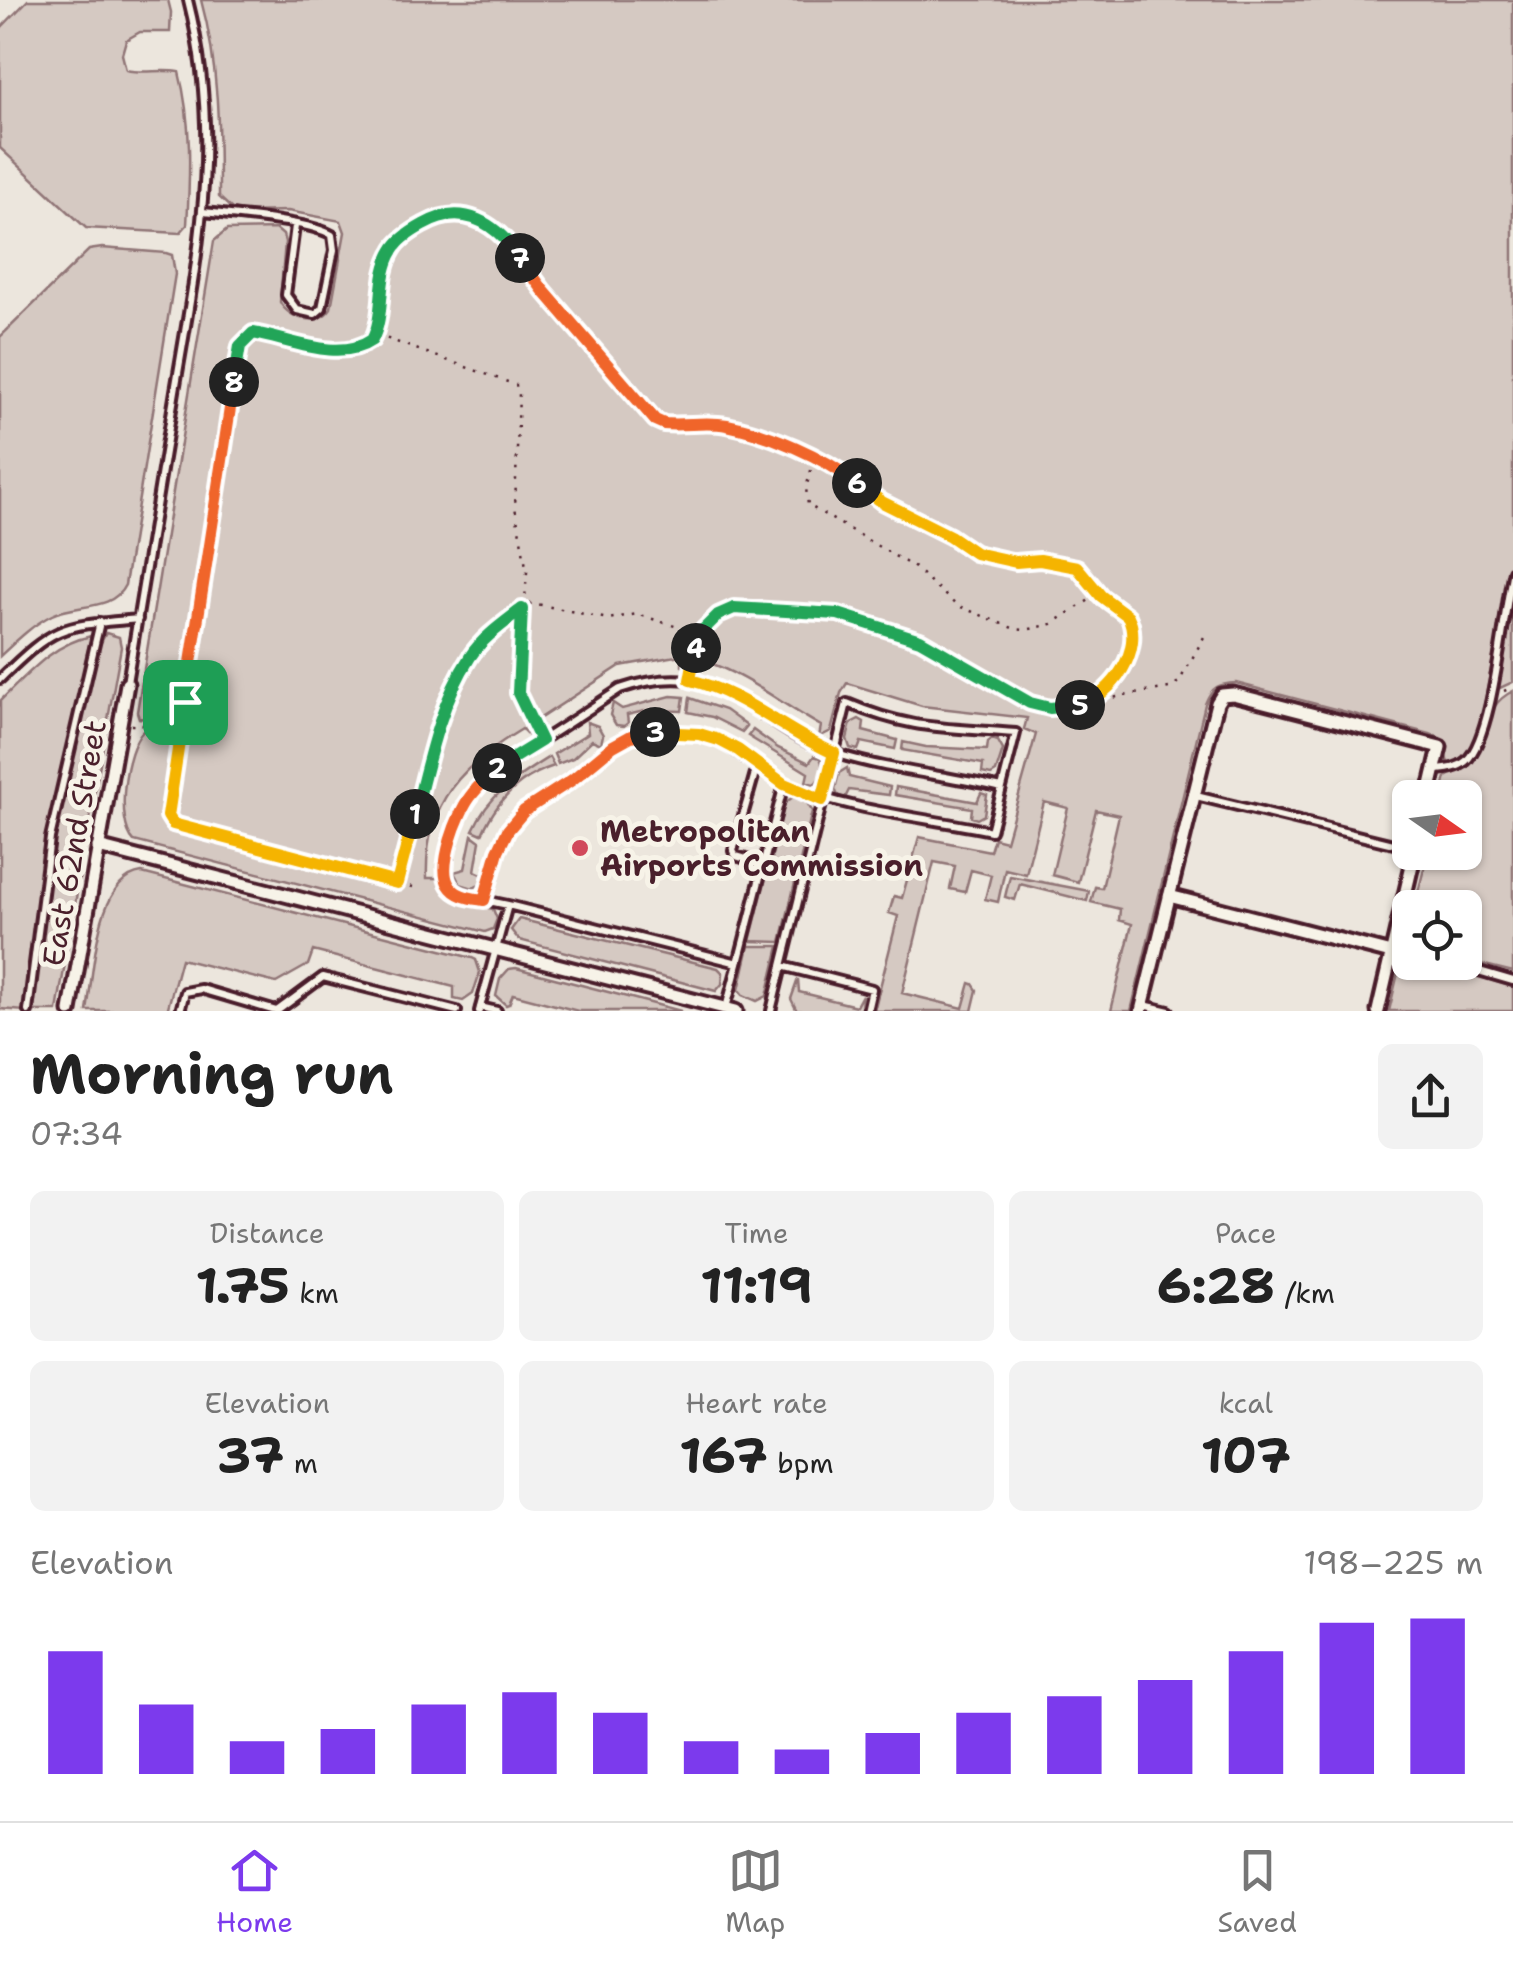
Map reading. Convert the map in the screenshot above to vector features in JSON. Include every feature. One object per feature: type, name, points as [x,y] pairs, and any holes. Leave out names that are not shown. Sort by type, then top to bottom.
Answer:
[{"type":"street","name":"East 62nd Street","points":[[70,1011],[127,684]]},
{"type":"street","points":[[1142,1008],[1222,695],[1234,694],[1440,748],[1433,780]]},
{"type":"street","points":[[98,847],[731,1010]]},
{"type":"street","points":[[1169,896],[1392,953],[1378,1011]]},
{"type":"lane","points":[[127,684],[204,212],[207,129],[188,0]]},
{"type":"lane","points":[[204,212],[324,230],[334,240],[322,308],[316,314],[296,310],[286,294],[295,226]]},
{"type":"lane","points":[[1435,771],[1455,768],[1468,760],[1477,743],[1488,713],[1513,570]]},
{"type":"lane","points":[[0,680],[40,640],[71,625],[138,619]]},
{"type":"lane","points":[[28,1011],[50,838],[100,622]]},
{"type":"lane","points":[[738,963],[508,904],[462,896],[449,886],[445,871],[458,819],[483,782],[502,764],[620,689],[664,678],[690,680],[740,697],[804,740],[834,753],[888,768],[1002,788]]},
{"type":"lane","points":[[484,900],[498,851],[508,830],[524,811],[631,736],[647,732],[699,734],[738,750],[784,784],[822,800],[991,831],[1016,733],[915,726],[847,703],[822,800],[770,1011]]},
{"type":"lane","points":[[757,766],[733,851],[736,856],[763,864]]},
{"type":"lane","points":[[731,1010],[738,963],[784,784]]},
{"type":"lane","points":[[1195,796],[1392,845]]},
{"type":"lane","points":[[497,1011],[480,1009],[508,904]]},
{"type":"lane","points":[[782,966],[872,989],[867,1011]]},
{"type":"lane","points":[[1482,972],[1513,981]]},
{"type":"lane","points":[[180,1011],[184,992],[200,988],[276,1011],[324,977],[422,1007],[457,1011]]},
{"type":"lane","points":[[1142,1008],[1168,1011]]},
{"type":"path","points":[[413,886],[170,822],[210,526],[240,346],[253,333],[316,347],[347,350],[366,345],[376,334],[386,268],[393,250],[405,236],[443,216],[474,216],[507,239],[543,290],[655,420],[664,424],[729,426],[788,446],[846,475],[882,502],[975,553],[1016,562],[1040,560],[1077,567],[1099,594],[1128,616],[1133,638],[1118,676],[1094,701]]},
{"type":"path","points":[[376,334],[510,380],[520,393],[514,507],[526,572],[518,693],[541,741]]},
{"type":"path","points":[[814,459],[806,488],[808,506],[915,568],[956,605],[1014,629],[1026,630],[1052,624],[1099,594]]},
{"type":"path","points":[[397,883],[430,757],[458,678],[482,642],[522,609],[532,602],[608,619],[637,614],[702,635]]},
{"type":"path","points":[[690,680],[702,635],[718,615],[734,608],[838,614],[920,640],[1030,703],[1050,708],[1070,708],[1169,688],[1178,682],[1204,637]]},
{"type":"path","points":[[120,724],[164,724],[185,702]]},
{"type":"shaded area","points":[[28,0],[168,0],[170,32],[140,32],[126,40],[122,54],[126,70],[179,72],[189,167],[187,225],[180,233],[86,228],[0,148],[0,29]]},
{"type":"shaded area","points":[[201,0],[1513,0],[1513,551],[1481,722],[1473,743],[1462,758],[1449,766],[1440,738],[1430,734],[1236,683],[1213,690],[1205,704],[1131,1011],[1111,1011],[1132,924],[1119,920],[1120,909],[1091,902],[1095,887],[1102,888],[1119,815],[1096,810],[1078,882],[1052,875],[1068,808],[1044,802],[1026,874],[1005,869],[998,902],[985,899],[991,875],[971,870],[965,892],[950,889],[955,866],[934,862],[902,993],[963,1008],[970,983],[977,990],[972,1011],[874,1011],[898,916],[889,913],[894,896],[902,898],[919,837],[990,851],[994,838],[1006,841],[1036,734],[1024,729],[1027,718],[922,706],[847,683],[831,731],[819,737],[821,726],[734,673],[702,660],[695,670],[699,645],[690,642],[687,669],[682,666],[682,655],[620,666],[539,719],[543,726],[539,730],[521,696],[529,608],[527,619],[517,622],[520,624],[515,696],[533,735],[522,729],[465,772],[440,807],[428,852],[427,878],[438,878],[447,892],[460,900],[493,909],[497,919],[493,929],[485,932],[134,841],[125,818],[127,769],[137,740],[143,731],[153,730],[155,720],[139,718],[137,712],[214,241],[227,230],[276,229],[285,242],[280,302],[297,317],[312,319],[331,308],[345,232],[341,221],[288,211],[244,212],[232,209],[219,197],[215,73]]},
{"type":"shaded area","points":[[89,250],[172,255],[175,274],[125,585],[119,594],[103,603],[61,611],[45,619],[0,656],[0,337]]},
{"type":"shaded area","points":[[1513,611],[1513,682],[1500,688],[1496,684]]},
{"type":"shaded area","points":[[106,633],[119,637],[121,647],[89,825],[86,828],[73,824],[70,829],[77,837],[68,843],[80,854],[82,863],[57,1011],[32,1011],[57,823],[98,648]]},
{"type":"shaded area","points":[[91,636],[47,836],[25,1011],[0,1009],[0,701],[52,653]]},
{"type":"shaded area","points":[[1513,691],[1513,972],[1482,964],[1482,890],[1419,890],[1424,870],[1482,870],[1482,780],[1445,780],[1472,755],[1501,699]]},
{"type":"shaded area","points":[[671,696],[684,697],[682,711],[649,710],[627,715],[628,723],[624,726],[616,725],[610,715],[613,703],[622,709]]},
{"type":"shaded area","points":[[690,698],[725,710],[747,726],[742,732],[712,717],[688,712]]},
{"type":"shaded area","points":[[859,719],[864,722],[863,731],[897,740],[895,749],[861,742],[858,750],[850,748],[847,739],[851,723]]},
{"type":"shaded area","points":[[587,722],[598,726],[603,735],[601,744],[592,740],[573,758],[558,764],[554,754],[588,733]]},
{"type":"shaded area","points":[[753,730],[809,763],[814,756],[820,758],[822,768],[816,782],[806,782],[808,773],[748,736]]},
{"type":"shaded area","points":[[992,739],[1003,750],[996,772],[991,775],[982,773],[983,764],[902,750],[903,742],[987,750]]},
{"type":"shaded area","points":[[549,757],[554,766],[530,777],[511,792],[494,811],[482,834],[473,830],[496,796]]},
{"type":"shaded area","points":[[847,768],[849,777],[890,787],[889,795],[849,790],[845,798],[838,796],[835,789],[839,773]]},
{"type":"shaded area","points":[[896,787],[977,802],[981,793],[987,795],[984,815],[977,819],[971,817],[972,808],[895,795]]},
{"type":"shaded area","points":[[793,797],[806,801],[812,811],[781,942],[750,941],[785,803]]},
{"type":"shaded area","points":[[472,835],[480,841],[475,871],[484,875],[482,884],[473,888],[460,884],[454,872],[465,869]]},
{"type":"shaded area","points":[[142,873],[472,958],[480,972],[473,994],[463,1001],[454,999],[454,987],[313,951],[308,965],[276,983],[181,959],[167,1011],[87,1011],[106,909],[126,879]]},
{"type":"shaded area","points":[[1010,876],[1089,891],[1087,901],[1020,884],[1015,900],[1005,897]]},
{"type":"shaded area","points":[[519,919],[718,968],[723,973],[722,984],[716,991],[519,940],[511,930]]},
{"type":"shaded area","points":[[749,946],[779,946],[767,996],[757,1001],[739,990]]},
{"type":"shaded area","points":[[509,969],[681,1011],[578,1011],[513,994],[506,1005],[496,996],[500,979]]},
{"type":"shaded area","points":[[1482,977],[1513,987],[1513,1011],[1389,1011],[1396,980]]},
{"type":"shaded area","points":[[798,979],[799,992],[856,1006],[862,995],[861,1011],[797,1011],[791,999]]},
{"type":"place","name":"Metropolitan Airports Commission","points":[[580,848]]},
{"type":"route","points":[[463,214],[474,216],[507,239],[543,290],[655,420],[676,425],[729,426],[788,446],[846,475],[882,502],[975,553],[994,559],[1040,560],[1077,567],[1133,625],[1127,656],[1108,689],[1094,701],[1070,708],[1050,708],[1015,696],[968,665],[902,632],[815,610],[773,612],[734,608],[718,615],[703,630],[690,680],[740,697],[804,740],[834,753],[822,800],[784,784],[719,740],[674,732],[631,736],[524,811],[508,830],[498,851],[484,900],[462,896],[449,886],[445,871],[449,846],[468,799],[502,764],[541,741],[518,693],[522,609],[482,642],[458,678],[430,757],[397,883],[170,822],[185,702],[240,346],[253,333],[316,347],[347,350],[366,345],[376,334],[386,268],[393,250],[405,236],[424,224],[443,216],[463,214]]}]
